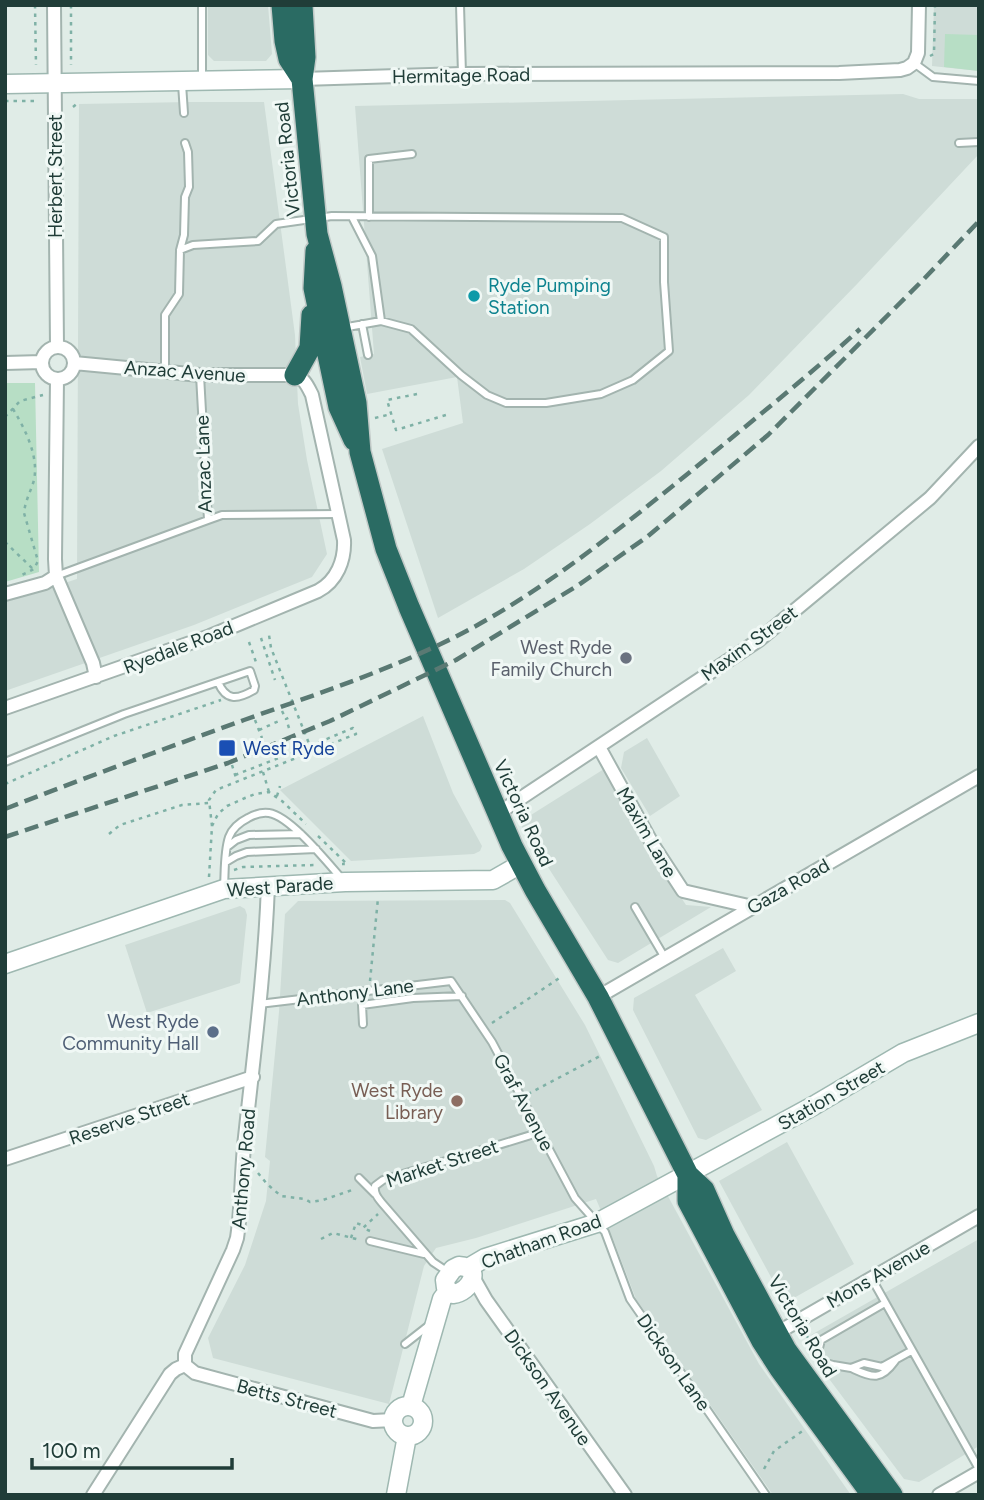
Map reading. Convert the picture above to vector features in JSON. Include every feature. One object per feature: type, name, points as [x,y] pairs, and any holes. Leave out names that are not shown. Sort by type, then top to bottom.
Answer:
[{"type":"highway","name":"Victoria Road","points":[[282,5],[289,60],[302,79]]},
{"type":"highway","name":"Victoria Road","points":[[302,5],[305,57],[302,79],[316,226],[314,288],[331,330]]},
{"type":"highway","name":"Victoria Road","points":[[316,226],[331,286],[331,330],[339,407],[360,452],[386,549],[497,814],[521,864],[598,997],[688,1175],[704,1190],[724,1235],[777,1333],[797,1366],[891,1495]]},
{"type":"highway","points":[[295,375],[310,348],[314,288]]},
{"type":"highway","name":"Victoria Road","points":[[688,1175],[688,1201],[762,1341],[780,1370],[872,1495]]},
{"type":"street","name":"Herbert Street","points":[[54,5],[57,347]]},
{"type":"street","points":[[914,63],[918,53],[919,5]]},
{"type":"street","name":"Hermitage Road","points":[[5,84],[462,74],[839,73],[900,70],[914,63]]},
{"type":"street","points":[[57,347],[67,349],[74,363],[67,376],[57,379],[47,375],[42,362],[43,355],[57,347]]},
{"type":"street","points":[[5,363],[42,362]]},
{"type":"street","name":"Anzac Avenue","points":[[74,363],[200,375],[295,375]]},
{"type":"street","points":[[295,375],[307,383],[312,395],[338,514]]},
{"type":"street","points":[[57,379],[55,559],[50,579],[93,663],[96,677]]},
{"type":"street","name":"Maxim Street","points":[[497,814],[759,640],[930,498],[979,446]]},
{"type":"street","name":"Ryedale Road","points":[[5,708],[210,636],[318,591],[329,583],[339,568],[344,551],[338,514]]},
{"type":"street","points":[[5,594],[50,579]]},
{"type":"street","name":"Maxim Lane","points":[[599,747],[653,845],[683,891],[753,907]]},
{"type":"street","name":"Gaza Road","points":[[598,997],[979,776]]},
{"type":"street","name":"West Parade","points":[[5,964],[224,889],[345,882],[493,880],[521,864]]},
{"type":"street","name":"Anthony Road","points":[[93,1495],[170,1374],[185,1365],[185,1354],[237,1238],[268,885]]},
{"type":"street","name":"Station Street","points":[[688,1175],[903,1053],[979,1023]]},
{"type":"street","name":"Reserve Street","points":[[5,1159],[253,1077]]},
{"type":"street","name":"Chatham Road","points":[[448,1282],[453,1294],[460,1293],[468,1287],[470,1273],[485,1258],[597,1223],[688,1175]]},
{"type":"street","name":"Mons Avenue","points":[[777,1333],[979,1216]]},
{"type":"street","name":"Dickson Avenue","points":[[470,1273],[486,1300],[625,1495]]},
{"type":"street","points":[[411,1406],[448,1282]]},
{"type":"street","name":"Betts Street","points":[[185,1365],[195,1373],[373,1421],[393,1420]]},
{"type":"street","points":[[411,1406],[420,1412],[422,1423],[417,1433],[407,1436],[395,1429],[393,1420],[398,1409],[411,1406]]},
{"type":"street","points":[[396,1495],[407,1436]]},
{"type":"street","points":[[939,1495],[979,1470]]},
{"type":"lane","points":[[202,5],[202,81]]},
{"type":"lane","points":[[460,5],[462,74]]},
{"type":"lane","points":[[914,63],[933,77],[979,81]]},
{"type":"lane","points":[[182,81],[184,113]]},
{"type":"lane","points":[[959,143],[979,142]]},
{"type":"lane","points":[[166,372],[165,315],[178,294],[185,197],[189,187],[188,152],[185,143]]},
{"type":"lane","points":[[369,217],[369,159],[412,154]]},
{"type":"lane","points":[[180,250],[193,245],[258,241],[276,224],[316,226],[332,216],[622,218],[664,237],[669,351],[633,380],[601,394],[546,403],[506,403],[486,395],[411,329],[381,321],[331,330]]},
{"type":"lane","points":[[352,217],[372,256],[381,321]]},
{"type":"lane","points":[[362,324],[368,355]]},
{"type":"lane","name":"Anzac Lane","points":[[50,579],[208,520],[200,375]]},
{"type":"lane","points":[[208,520],[222,515],[338,514]]},
{"type":"lane","points":[[5,762],[124,714],[250,671],[255,686],[249,693],[234,698],[224,693],[218,682]]},
{"type":"lane","points":[[224,889],[229,838],[238,825],[264,812],[280,817],[301,834],[345,882]]},
{"type":"lane","points":[[227,847],[249,835],[301,834]]},
{"type":"lane","points":[[226,862],[247,852],[316,849]]},
{"type":"lane","points":[[635,907],[665,958]]},
{"type":"lane","name":"Anthony Lane","points":[[259,1004],[451,981]]},
{"type":"lane","name":"Graf Avenue","points":[[451,981],[483,1029],[522,1097],[575,1198],[597,1223]]},
{"type":"lane","points":[[363,1024],[362,1005],[413,998],[462,996]]},
{"type":"lane","name":"Market Street","points":[[448,1282],[376,1196],[375,1186],[383,1180],[541,1132]]},
{"type":"lane","points":[[359,1178],[376,1196]]},
{"type":"lane","name":"Dickson Lane","points":[[597,1223],[605,1232],[630,1299],[766,1495]]},
{"type":"lane","points":[[373,1237],[426,1254]]},
{"type":"lane","points":[[872,1279],[979,1470]]},
{"type":"lane","points":[[885,1303],[821,1340],[819,1356],[826,1363],[851,1368],[870,1376],[878,1376],[888,1371],[896,1360]]},
{"type":"lane","points":[[405,1344],[436,1321]]},
{"type":"lane","points":[[851,1368],[864,1363],[882,1367],[911,1351]]},
{"type":"path","points":[[35,5],[36,65]]},
{"type":"path","points":[[71,5],[71,65]]},
{"type":"path","points":[[5,101],[35,100]]},
{"type":"path","points":[[73,107],[79,102]]},
{"type":"path","points":[[417,394],[387,400],[396,430],[446,415]]},
{"type":"path","points":[[5,417],[20,401],[43,395]]},
{"type":"path","points":[[13,409],[26,435],[34,464],[34,479],[24,513],[37,556],[34,569],[15,577]]},
{"type":"path","points":[[376,418],[391,414]]},
{"type":"path","points":[[5,542],[34,569],[50,579]]},
{"type":"path","points":[[212,827],[209,803],[216,790],[356,734],[353,728],[310,746],[275,659],[269,635]]},
{"type":"path","points":[[261,638],[275,680]]},
{"type":"path","points":[[249,642],[260,674]]},
{"type":"path","points":[[5,784],[114,736],[221,700]]},
{"type":"path","points":[[282,711],[289,728]]},
{"type":"path","points":[[259,730],[286,719]]},
{"type":"path","points":[[256,720],[262,738]]},
{"type":"path","points":[[294,741],[298,749],[303,748]]},
{"type":"path","points":[[235,775],[294,752]]},
{"type":"path","points":[[232,765],[237,782]]},
{"type":"path","points":[[263,772],[269,792]]},
{"type":"path","points":[[277,796],[280,786]]},
{"type":"path","points":[[109,834],[120,825],[182,805],[209,803]]},
{"type":"path","points":[[234,870],[243,867],[315,865]]},
{"type":"path","points":[[369,991],[378,898]]},
{"type":"path","points":[[483,1029],[561,977]]},
{"type":"path","points":[[522,1097],[602,1055]]},
{"type":"path","points":[[258,1173],[281,1196],[310,1202],[366,1185]]},
{"type":"path","points":[[373,1237],[363,1228],[378,1214]]},
{"type":"path","points":[[351,1238],[356,1223],[366,1226]]},
{"type":"path","points":[[321,1239],[332,1233],[361,1240],[362,1233],[373,1237]]},
{"type":"path","points":[[764,1469],[774,1451],[807,1428]]},
{"type":"shaded area","points":[[208,5],[268,5],[272,54],[266,61],[214,61],[208,55]]},
{"type":"shaded area","points":[[934,5],[979,5],[979,71],[932,66]]},
{"type":"shaded area","points":[[903,94],[919,99],[979,99],[979,154],[749,395],[661,471],[524,569],[438,618],[382,449],[463,423],[457,377],[367,394],[360,357],[374,354],[355,106]]},
{"type":"shaded area","points":[[264,102],[295,335],[298,404],[327,554],[312,577],[194,625],[5,691],[5,602],[77,579],[79,104]]},
{"type":"shaded area","points":[[423,716],[453,793],[482,846],[480,851],[474,854],[351,861],[280,790]]},
{"type":"shaded area","points":[[647,738],[680,796],[650,816],[621,768],[624,752]]},
{"type":"shaded area","points":[[604,769],[650,850],[686,905],[711,907],[618,963],[608,960],[522,827],[523,820]]},
{"type":"shaded area","points":[[505,900],[510,903],[585,1025],[657,1176],[759,1364],[851,1495],[773,1495],[636,1299],[596,1199],[476,1238],[436,1248],[424,1266],[389,1404],[213,1358],[208,1338],[245,1265],[266,1201],[270,1161],[265,1157],[285,914],[298,901]]},
{"type":"shaded area","points":[[240,906],[245,909],[247,915],[240,983],[147,1013],[125,945]]},
{"type":"shaded area","points":[[723,948],[736,971],[695,995],[762,1110],[706,1140],[698,1138],[636,1016],[633,1010],[634,998]]},
{"type":"shaded area","points":[[787,1142],[854,1264],[785,1303],[719,1181]]},
{"type":"shaded area","points":[[979,1239],[979,1446],[919,1482],[904,1479],[806,1348],[811,1335]]},
{"type":"green space","points":[[945,34],[979,35],[979,71],[944,67]]},
{"type":"green space","points":[[5,383],[35,383],[39,572],[5,582]]},
{"type":"railway","points":[[5,837],[228,763],[330,721],[456,660],[577,586],[647,537],[768,435],[979,221]]},
{"type":"railway","points":[[5,809],[375,673],[483,622],[545,583],[604,540],[776,402],[860,329]]},
{"type":"place","name":"Ryde Pumping Station","points":[[474,296]]},
{"type":"place","name":"West Ryde Family Church","points":[[626,658]]},
{"type":"place","name":"West Ryde","points":[[227,748]]},
{"type":"place","name":"West Ryde Community Hall","points":[[213,1032]]},
{"type":"place","name":"West Ryde Library","points":[[457,1101]]}]
